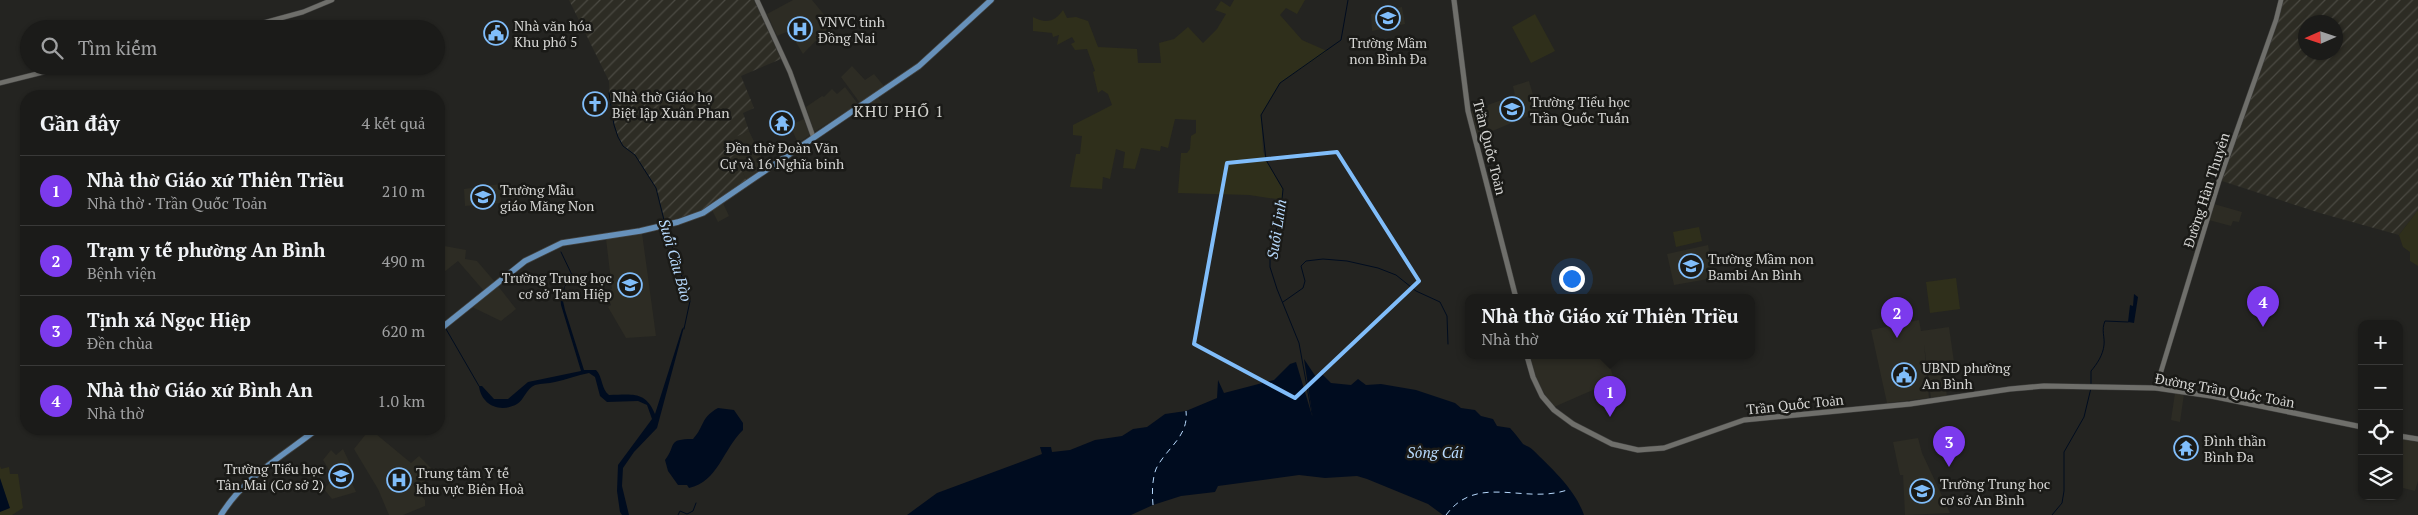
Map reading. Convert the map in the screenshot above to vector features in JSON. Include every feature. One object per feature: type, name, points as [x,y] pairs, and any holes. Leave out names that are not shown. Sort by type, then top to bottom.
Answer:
[{"type":"main road","points":[[445,326],[525,261],[562,243],[665,225],[703,213],[813,136],[919,66],[991,0]]},
{"type":"main road","name":"Trần Quốc Toản","points":[[1454,0],[1468,111],[1515,294]]},
{"type":"main road","name":"Trần Quốc Toản","points":[[1528,359],[1533,377],[1542,396],[1554,410],[1573,424],[1612,444],[1638,450],[1664,448],[1744,420],[1910,404],[2010,389],[2084,386]]},
{"type":"main road","name":"Đường Trần Quốc Toản","points":[[2084,386],[2156,388],[2211,396],[2358,426]]},
{"type":"main road","points":[[221,515],[232,498],[250,478],[309,435]]},
{"type":"main road","points":[[2403,437],[2418,439]]},
{"type":"street","points":[[274,20],[303,12],[332,0]]},
{"type":"street","points":[[757,0],[790,72],[813,136]]},
{"type":"street","name":"Đường Hàn Thuyên","points":[[2156,388],[2214,198],[2276,20],[2281,0]]},
{"type":"street","points":[[0,83],[32,75]]},
{"type":"highlighted area","points":[[1337,152],[1419,281],[1295,398],[1194,344],[1227,163]]},
{"type":"shaded area","points":[[569,0],[754,0],[781,59],[741,76],[754,108],[743,113],[749,131],[729,140],[746,180],[702,211],[665,222],[656,188],[635,155],[623,146],[618,137],[610,107],[609,81]]},
{"type":"shaded area","name":"VNVC tỉnh Đồng Nai","points":[[793,0],[812,0],[826,17],[823,19],[829,27],[803,54],[789,31],[777,36],[767,14]]},
{"type":"shaded area","points":[[1234,0],[1305,0],[1297,14],[1286,8],[1280,15],[1302,40],[1327,51],[1280,83],[1261,115],[1263,151],[1266,160],[1283,189],[1283,200],[1249,195],[1178,193],[1181,153],[1187,153],[1190,149],[1191,136],[1196,133],[1196,120],[1175,119],[1168,148],[1161,146],[1160,151],[1141,148],[1135,169],[1123,168],[1125,152],[1116,149],[1110,179],[1103,177],[1102,189],[1070,187],[1076,154],[1080,154],[1082,136],[1073,135],[1073,125],[1112,105],[1108,94],[1102,90],[1098,93],[1093,72],[1095,71],[1087,49],[1075,50],[1071,44],[1075,42],[1072,37],[1057,45],[1059,35],[1053,37],[1052,33],[1033,31],[1033,17],[1042,21],[1050,21],[1063,10],[1067,18],[1076,17],[1088,21],[1098,47],[1137,49],[1138,63],[1161,63],[1159,43],[1174,39],[1188,27],[1203,43],[1217,29],[1226,14],[1215,10],[1221,1],[1230,7]]},
{"type":"shaded area","points":[[2283,0],[2418,0],[2418,210],[2399,235],[2320,213],[2222,181],[2278,21]]},
{"type":"shaded area","name":"Trường Mầm non Bình Đa","points":[[1402,7],[1405,24],[1372,31],[1371,14]]},
{"type":"shaded area","points":[[1535,14],[1555,51],[1531,63],[1512,27]]},
{"type":"shaded area","points":[[852,66],[865,80],[874,74],[884,86],[860,103],[841,77]]},
{"type":"shaded area","name":"Trường Tiểu học Trần Quốc Tuấn","points":[[1529,81],[1538,112],[1478,137],[1471,111],[1488,108],[1488,105],[1515,95],[1513,86]]},
{"type":"shaded area","points":[[845,87],[858,104],[814,132],[806,107],[822,96],[824,97],[832,89],[837,94]]},
{"type":"shaded area","points":[[878,97],[885,108],[876,113],[870,102]]},
{"type":"shaded area","points":[[804,119],[810,135],[798,143],[790,125]]},
{"type":"shaded area","points":[[749,131],[766,166],[746,180],[728,140]]},
{"type":"shaded area","name":"Trường Mẫu giáo Măng Non","points":[[500,184],[501,203],[465,206],[464,189]]},
{"type":"shaded area","points":[[723,203],[729,216],[718,222],[712,210]]},
{"type":"shaded area","points":[[2214,204],[2242,212],[2239,222],[2233,221],[2231,226],[2209,220]]},
{"type":"shaded area","points":[[2418,210],[2418,266],[2410,261],[2410,252],[2403,247],[2399,235]]},
{"type":"shaded area","points":[[1699,227],[1702,241],[1676,247],[1673,232]]},
{"type":"shaded area","name":"Trường Trung học cơ sở Tam Hiệp","points":[[642,233],[656,336],[626,338],[608,307],[611,305],[606,291],[612,289],[606,239]]},
{"type":"shaded area","name":"Trường Mầm non Bambi An Bình","points":[[1708,245],[1714,278],[1674,285],[1667,254]]},
{"type":"shaded area","points":[[445,246],[466,250],[465,259],[477,261],[495,282],[484,291],[458,261],[445,271]]},
{"type":"shaded area","points":[[1956,278],[1960,309],[1930,313],[1926,282]]},
{"type":"shaded area","points":[[498,286],[516,309],[501,321],[472,307]]},
{"type":"shaded area","points":[[1919,320],[1921,331],[1949,327],[1955,369],[1943,371],[1947,396],[1931,398],[1924,344],[1929,398],[1887,403],[1871,330]]},
{"type":"shaded area","points":[[1531,359],[1608,359],[1615,384],[1602,386],[1554,407],[1535,376]]},
{"type":"shaded area","points":[[2175,393],[2184,394],[2180,422],[2171,420]]},
{"type":"shaded area","name":"Trung tâm Y tế khu vực Biên Hoà","points":[[365,435],[377,435],[411,463],[419,456],[434,471],[416,490],[425,500],[425,506],[403,515],[389,515],[378,489],[354,449]]},
{"type":"shaded area","name":"Trường Trung học cơ sở An Bình","points":[[1918,438],[1922,453],[1950,513],[1905,515],[1903,475],[1900,475],[1893,442]]},
{"type":"shaded area","points":[[2403,439],[2418,442],[2418,481],[2415,491],[2403,488]]},
{"type":"shaded area","name":"Trường Tiểu học Tân Mai (Cơ sở 2)","points":[[343,449],[353,470],[348,474],[356,492],[332,499],[324,489],[334,478],[323,460],[331,450],[336,455]]},
{"type":"shaded area","points":[[0,466],[1,469],[9,467],[10,474],[18,474],[23,508],[12,515],[0,515]]},
{"type":"water","points":[[565,286],[563,301],[565,310],[584,370],[596,370],[609,395],[642,397],[651,406],[655,414],[684,327],[657,428],[634,452],[623,468],[622,486],[629,515],[622,515],[620,512],[617,491],[618,465],[652,419],[647,405],[638,401],[607,402],[600,396],[595,377],[589,373],[552,383],[535,385],[529,389],[517,404],[510,407],[492,406],[483,398],[480,392],[479,386],[482,386],[494,399],[508,399],[528,382],[581,371],[561,305],[560,295]]},
{"type":"water","points":[[2134,294],[2138,297],[2134,323],[2128,322],[2130,305],[2133,306]]},
{"type":"water","name":"Sông Cái","points":[[1304,359],[1316,377],[1319,378],[1322,374],[1331,383],[1351,385],[1358,379],[1366,385],[1381,384],[1416,390],[1455,403],[1461,408],[1475,410],[1481,416],[1493,419],[1497,426],[1510,428],[1523,444],[1531,448],[1569,488],[1584,515],[1443,515],[1428,504],[1357,476],[1325,478],[1299,475],[1218,486],[1215,492],[1181,496],[1153,505],[1131,515],[907,515],[937,493],[1042,454],[1040,447],[1051,447],[1052,452],[1070,450],[1095,440],[1122,436],[1133,429],[1147,427],[1165,414],[1186,411],[1217,398],[1218,380],[1224,393],[1274,380],[1290,364],[1296,362],[1313,419]]},
{"type":"water","points":[[718,408],[734,410],[743,423],[743,430],[707,479],[699,485],[689,488],[687,485],[678,485],[668,471],[665,460],[673,444],[679,440],[693,439],[708,415]]},
{"type":"water","points":[[0,478],[10,508],[0,512]]},
{"type":"waterway","name":"Suối Linh","points":[[1314,425],[1299,343],[1270,267],[1270,255],[1281,210],[1283,189],[1266,160],[1261,115],[1280,83],[1341,40],[1348,0]]},
{"type":"waterway","name":"Suối Cầu Bào","points":[[609,93],[614,125],[618,137],[623,146],[635,155],[656,188],[665,224]]},
{"type":"waterway","name":"Suối Cầu Bào","points":[[666,228],[690,301],[684,329]]},
{"type":"waterway","points":[[561,252],[573,277],[565,286]]},
{"type":"waterway","points":[[1283,302],[1303,288],[1305,281],[1301,266],[1306,261],[1323,259],[1347,261],[1378,268],[1396,275],[1416,291],[1440,302],[1447,316],[1448,344]]},
{"type":"waterway","points":[[2091,384],[2091,371],[2103,349],[2103,327],[2105,321],[2128,322]]},
{"type":"waterway","points":[[446,329],[479,386]]},
{"type":"waterway","points":[[2052,515],[2062,503],[2064,491],[2064,452],[2084,417],[2091,388]]},
{"type":"waterway","points":[[678,515],[680,511],[687,514],[693,511],[696,503]]},
{"type":"ferry route","points":[[1153,505],[1156,469],[1184,428],[1186,411]]},
{"type":"ferry route","points":[[1446,515],[1459,502],[1473,495],[1488,492],[1537,494],[1570,489]]},
{"type":"place","name":"Trường Mầm non Bình Đa","points":[[1388,18]]},
{"type":"place","name":"VNVC tỉnh Đồng Nai","points":[[800,29]]},
{"type":"place","name":"Nhà văn hóa Khu phố 5","points":[[496,33]]},
{"type":"place","name":"Nhà thờ Giáo họ Biệt lập Xuân Phan","points":[[595,104]]},
{"type":"place","name":"Trường Tiểu học Trần Quốc Tuấn","points":[[1512,109]]},
{"type":"place","name":"Đền thờ Đoàn Văn Cự và 16 Nghĩa binh","points":[[782,123]]},
{"type":"place","name":"Trường Mẫu giáo Măng Non","points":[[483,197]]},
{"type":"place","name":"Trường Mầm non Bambi An Bình","points":[[1691,266]]},
{"type":"place","name":"Trường Trung học cơ sở Tam Hiệp","points":[[630,285]]},
{"type":"place","name":"Nhà thờ Giáo xứ Bình An","points":[[2263,327]]},
{"type":"place","name":"Trạm y tế phường An Bình","points":[[1897,338]]},
{"type":"place","name":"UBND phường An Bình","points":[[1904,375]]},
{"type":"place","name":"Nhà thờ Giáo xứ Thiên Triều","points":[[1610,417]]},
{"type":"place","name":"Đình thần Bình Đa","points":[[2186,448]]},
{"type":"place","name":"Tịnh xá Ngọc Hiệp","points":[[1949,467]]},
{"type":"place","name":"Trường Tiểu học Tân Mai (Cơ sở 2)","points":[[341,476]]},
{"type":"place","name":"Trung tâm Y tế khu vực Biên Hoà","points":[[399,480]]},
{"type":"place","name":"Trường Trung học cơ sở An Bình","points":[[1922,491]]},
{"type":"district","name":"KHU PHỐ 1","points":[[899,111]]}]
